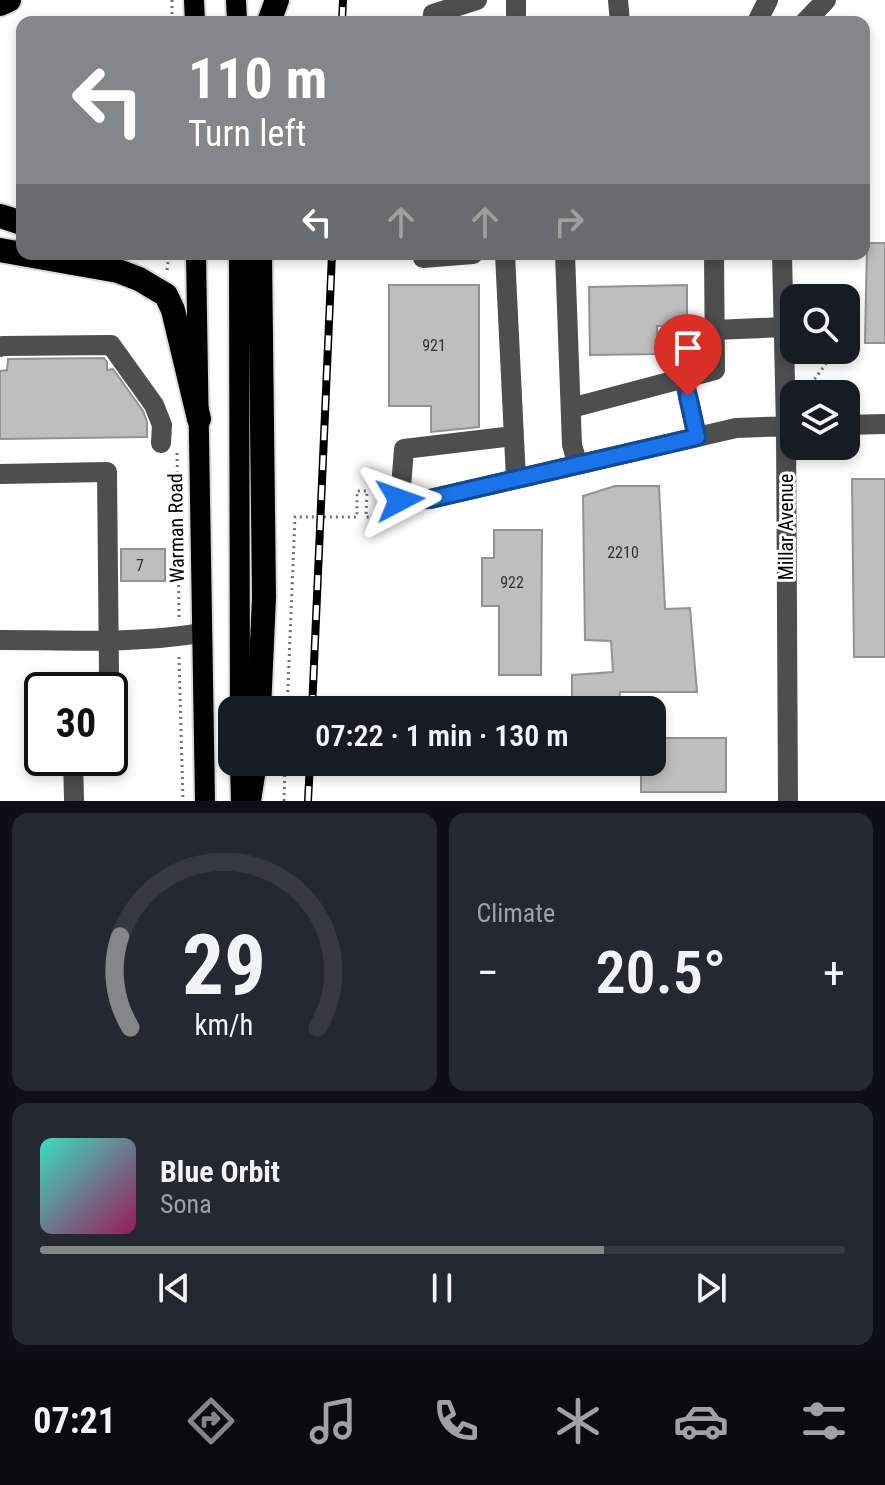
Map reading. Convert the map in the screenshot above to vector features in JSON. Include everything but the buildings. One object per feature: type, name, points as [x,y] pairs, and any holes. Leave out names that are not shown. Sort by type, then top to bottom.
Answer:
[{"type":"highway","points":[[0,4],[9,0]]},
{"type":"highway","points":[[53,260],[118,271],[166,295],[173,310],[199,419]]},
{"type":"highway","points":[[260,260],[264,597],[260,696]]},
{"type":"highway","points":[[249,801],[253,776]]},
{"type":"main road","name":"Warman Road","points":[[196,260],[205,801]]},
{"type":"main road","points":[[239,260],[240,696]]},
{"type":"main road","points":[[240,776],[241,801]]},
{"type":"street","points":[[433,16],[477,0]]},
{"type":"street","points":[[811,16],[826,0]]},
{"type":"street","points":[[505,260],[516,479]]},
{"type":"street","points":[[565,260],[572,445],[578,465]]},
{"type":"street","points":[[571,408],[715,370],[714,260]]},
{"type":"street","name":"Millar Avenue","points":[[782,260],[783,284]]},
{"type":"street","points":[[715,330],[780,327]]},
{"type":"street","points":[[0,347],[111,345],[154,405],[169,448]]},
{"type":"street","points":[[684,378],[697,437]]},
{"type":"street","points":[[860,425],[885,424]]},
{"type":"street","points":[[513,436],[404,449],[400,500],[430,499],[736,428],[780,426]]},
{"type":"street","name":"Millar Avenue","points":[[788,801],[790,460]]},
{"type":"street","points":[[0,474],[107,472],[109,672]]},
{"type":"street","points":[[0,640],[108,640],[201,633]]},
{"type":"street","points":[[73,776],[74,799]]},
{"type":"path","points":[[169,448],[179,636],[183,801]]},
{"type":"path","points":[[288,696],[295,517],[357,517],[357,491],[367,491],[366,517],[377,517],[400,500]]},
{"type":"path","points":[[284,801],[285,776]]},
{"type":"railway","points":[[342,16],[343,0]]},
{"type":"railway","points":[[313,696],[332,260]]},
{"type":"railway","points":[[308,801],[309,776]]},
{"type":"route","points":[[400,500],[430,499],[697,437],[688,396]]}]
